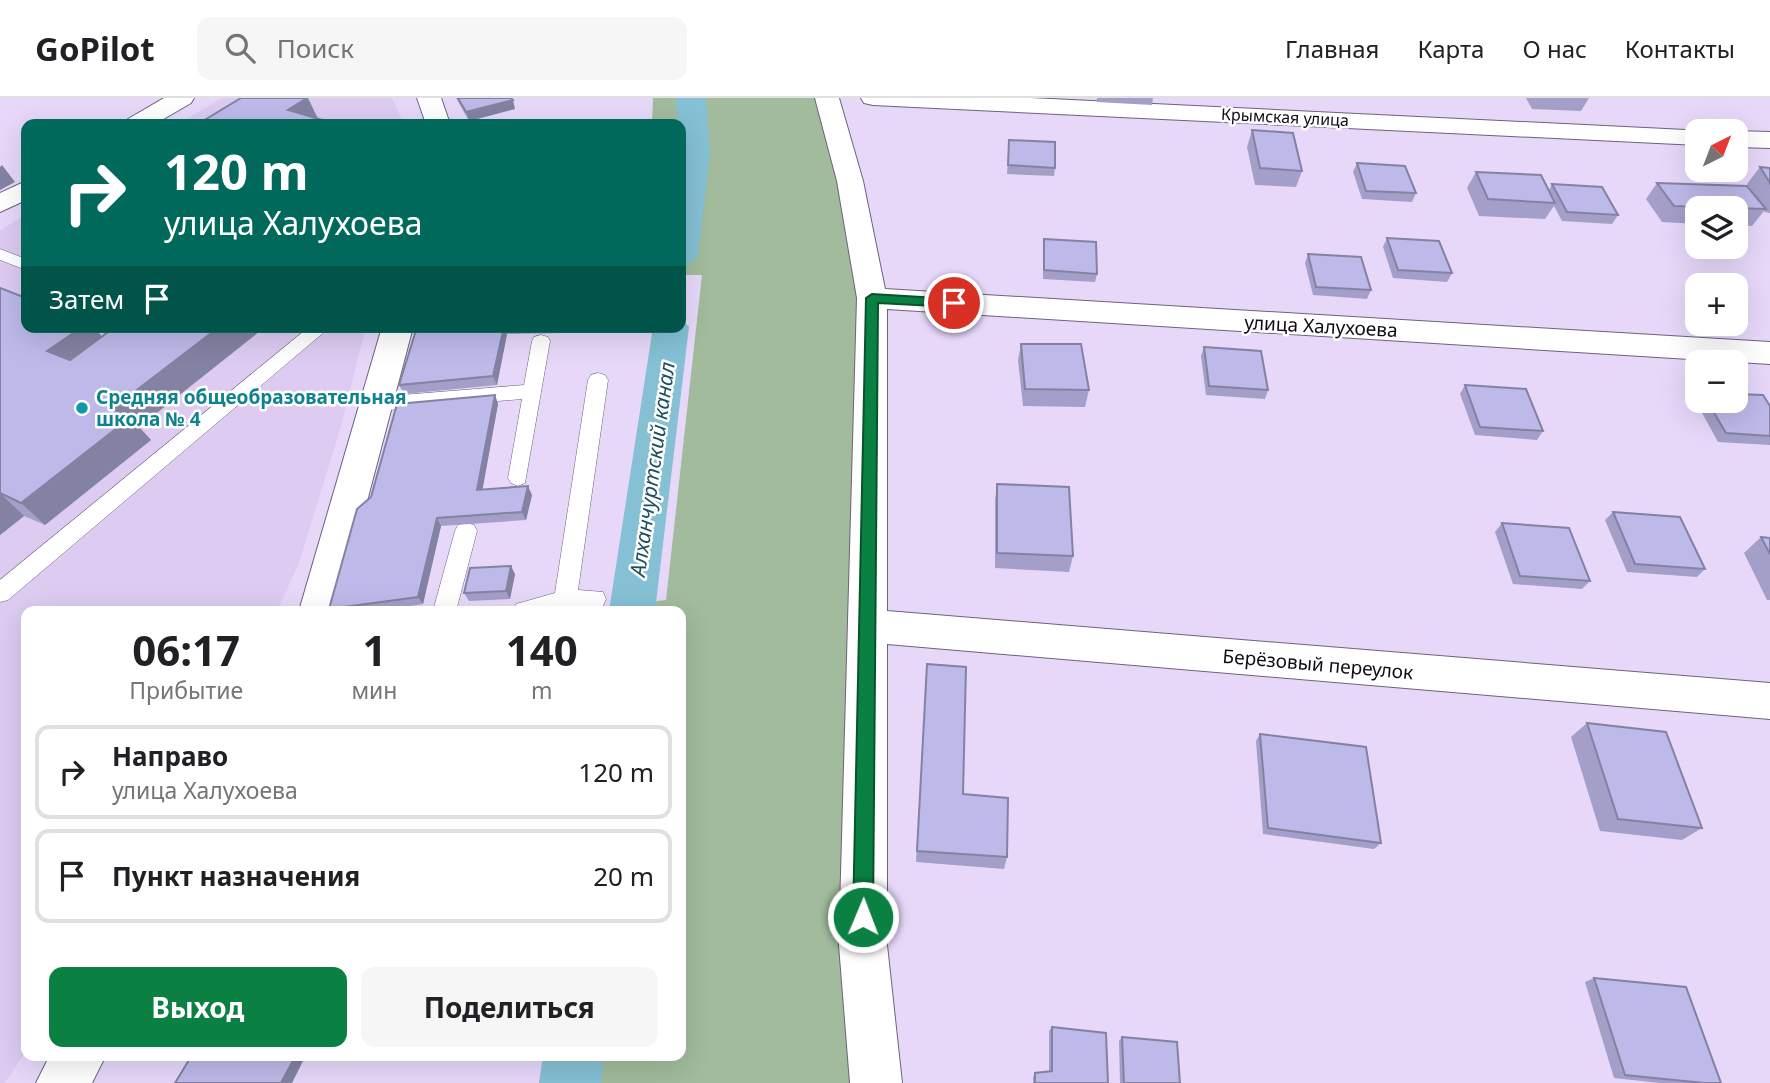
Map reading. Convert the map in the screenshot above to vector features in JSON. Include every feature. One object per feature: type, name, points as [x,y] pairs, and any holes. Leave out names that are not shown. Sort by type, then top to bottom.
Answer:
[{"type":"street","points":[[146,119],[182,98]]},
{"type":"street","points":[[429,98],[436,119]]},
{"type":"street","points":[[827,98],[850,181],[872,298],[863,945],[876,1083]]},
{"type":"street","name":"Крымская улица","points":[[873,98],[1685,136]]},
{"type":"street","points":[[1748,139],[1770,140]]},
{"type":"street","points":[[0,204],[21,192]]},
{"type":"street","name":"улица Халухоева","points":[[872,298],[1770,353]]},
{"type":"street","points":[[319,606],[396,333]]},
{"type":"street","name":"Берёзовый переулок","points":[[866,626],[1770,701]]},
{"type":"street","points":[[62,1083],[76,1061]]},
{"type":"lane","points":[[0,254],[21,262]]},
{"type":"lane","points":[[0,593],[314,333]]},
{"type":"lane","points":[[518,478],[541,341]]},
{"type":"lane","points":[[565,599],[598,380]]},
{"type":"lane","points":[[377,404],[533,391]]},
{"type":"lane","points":[[445,606],[466,531]]},
{"type":"lane","points":[[541,606],[565,599],[595,599]]},
{"type":"shaded area","points":[[222,98],[392,98],[402,119],[186,119]]},
{"type":"shaded area","points":[[21,218],[21,333],[364,333],[342,423],[299,563],[279,606],[21,606],[21,1059],[5,1083],[0,1083],[0,230]]},
{"type":"green space","points":[[653,98],[827,98],[872,298],[876,1083],[570,1083],[573,1061],[686,1061],[686,606],[633,606],[666,600],[702,275],[686,275],[686,119],[652,119]]},
{"type":"building","points":[[241,98],[307,98],[288,110],[319,119],[206,119]]},
{"type":"building","points":[[458,98],[511,98],[513,100],[466,112]]},
{"type":"building","points":[[1252,130],[1293,133],[1302,171],[1260,168]]},
{"type":"building","points":[[1009,140],[1055,142],[1055,168],[1008,165]]},
{"type":"building","points":[[1357,163],[1405,166],[1416,193],[1366,191]]},
{"type":"building","points":[[1760,167],[1770,168],[1770,183]]},
{"type":"building","points":[[1476,172],[1541,175],[1555,203],[1488,199]]},
{"type":"building","points":[[1657,183],[1747,186],[1766,209],[1748,208],[1748,196],[1685,196],[1685,206],[1674,206]]},
{"type":"building","points":[[1552,184],[1602,187],[1618,215],[1567,212]]},
{"type":"building","points":[[1387,238],[1439,241],[1452,273],[1398,270]]},
{"type":"building","points":[[1044,239],[1096,242],[1097,274],[1044,270]]},
{"type":"building","points":[[1308,254],[1361,257],[1371,290],[1316,287]]},
{"type":"building","name":"Средняя общеобразовательная школа № 4","points":[[0,288],[21,296],[21,333],[73,333],[47,351],[70,360],[107,333],[211,333],[112,409],[131,417],[21,503],[0,493]]},
{"type":"building","points":[[415,333],[503,333],[493,376],[399,385]]},
{"type":"building","points":[[1021,344],[1081,344],[1089,390],[1025,389]]},
{"type":"building","points":[[1204,347],[1261,351],[1268,390],[1209,386]]},
{"type":"building","points":[[1465,385],[1526,389],[1543,431],[1480,427]]},
{"type":"building","points":[[1748,394],[1763,395],[1770,406],[1770,436],[1726,433],[1714,413],[1748,413]]},
{"type":"building","points":[[495,395],[477,490],[528,486],[522,512],[437,518],[418,597],[351,606],[330,606],[357,509],[371,497],[397,404]]},
{"type":"building","points":[[997,484],[1069,487],[1073,556],[997,553]]},
{"type":"building","points":[[1613,512],[1680,517],[1705,569],[1635,564]]},
{"type":"building","points":[[1502,523],[1569,528],[1590,581],[1520,576]]},
{"type":"building","points":[[1761,537],[1770,538],[1770,554]]},
{"type":"building","points":[[511,566],[506,591],[464,593],[470,568]]},
{"type":"building","points":[[927,664],[966,667],[963,794],[1008,798],[1007,857],[917,851]]},
{"type":"building","points":[[1587,723],[1666,732],[1702,828],[1618,819]]},
{"type":"building","points":[[1260,734],[1366,747],[1381,843],[1268,828]]},
{"type":"building","points":[[1594,978],[1686,987],[1721,1083],[1625,1075]]},
{"type":"building","points":[[1052,1027],[1106,1033],[1108,1083],[1035,1083],[1035,1073],[1052,1071]]},
{"type":"building","points":[[1122,1037],[1177,1042],[1180,1083],[1124,1083]]},
{"type":"building","points":[[188,1061],[293,1061],[281,1083],[175,1083]]},
{"type":"waterway","name":"Алханчуртский канал","points":[[686,218],[695,152],[691,98]]},
{"type":"waterway","name":"Алханчуртский канал","points":[[633,606],[670,333]]},
{"type":"waterway","name":"Алханчуртский канал","points":[[570,1083],[573,1061]]},
{"type":"place","name":"Средняя общеобразовательная школа № 4","points":[[82,408]]},
{"type":"route","points":[[863,917],[872,298],[954,303]]}]
